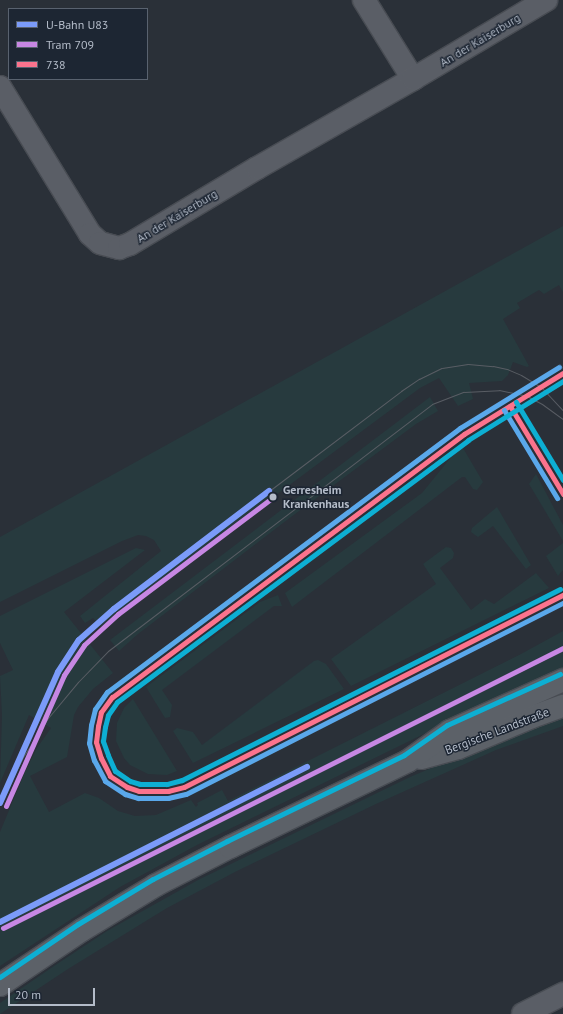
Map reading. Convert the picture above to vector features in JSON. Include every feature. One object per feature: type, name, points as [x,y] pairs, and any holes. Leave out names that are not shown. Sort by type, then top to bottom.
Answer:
[{"type":"main road","name":"Bergische Landstraße","points":[[0,985],[82,930],[156,885],[408,761],[450,731],[563,680]]},
{"type":"main road","name":"Bergische Landstraße","points":[[408,761],[458,748],[532,717],[563,706]]},
{"type":"street","points":[[364,0],[413,79]]},
{"type":"street","name":"An der Kaiserburg","points":[[0,87],[90,234],[100,243],[119,248],[130,244],[257,168],[413,79],[546,0]]},
{"type":"street","points":[[523,1014],[563,994]]},
{"type":"green space","points":[[563,226],[563,292],[559,285],[544,294],[539,290],[517,303],[520,308],[503,319],[529,366],[527,367],[513,362],[508,375],[502,381],[469,383],[473,399],[458,406],[439,378],[420,388],[120,611],[102,628],[93,618],[85,623],[80,616],[161,551],[154,540],[146,536],[138,535],[122,541],[0,602],[0,537]]},
{"type":"green space","points":[[430,397],[438,411],[416,424],[287,520],[138,634],[119,651],[110,640]]},
{"type":"green space","points":[[463,448],[483,482],[477,490],[473,489],[465,477],[462,477],[292,607],[285,593],[422,493],[452,456]]},
{"type":"green space","points":[[536,474],[563,525],[563,541],[529,484]]},
{"type":"green space","points":[[497,507],[531,565],[526,569],[493,526],[478,537],[471,532],[472,528]]},
{"type":"green space","points":[[563,543],[563,570],[558,576],[546,556]]},
{"type":"green space","points":[[446,547],[451,548],[454,553],[453,558],[440,568],[471,610],[485,599],[494,604],[536,573],[549,588],[351,686],[331,659],[436,584],[423,564]]},
{"type":"green space","points":[[136,548],[145,550],[64,612],[113,673],[93,689],[78,707],[74,715],[67,757],[30,776],[49,812],[85,793],[99,798],[118,811],[135,816],[156,815],[191,800],[196,807],[198,805],[197,803],[222,790],[228,801],[521,654],[563,631],[563,671],[434,729],[197,845],[120,887],[0,966],[0,832],[25,772],[37,748],[51,728],[29,715],[0,783],[2,715],[0,676],[13,670],[0,643],[0,616]]},
{"type":"green space","points":[[278,595],[282,606],[274,606],[162,690],[172,705],[170,717],[165,718],[146,687],[260,602]]},
{"type":"green space","points":[[318,660],[326,664],[344,689],[193,763],[173,731],[177,728],[193,732],[202,745],[314,661]]},
{"type":"green space","points":[[133,699],[177,771],[167,775],[148,774],[130,765],[124,758],[116,741],[117,723],[124,708]]},
{"type":"green space","points":[[563,714],[563,726],[496,750],[376,804],[235,872],[167,908],[68,969],[0,1014],[0,1003],[54,966],[107,931],[198,880],[410,777]]},
{"type":"tram line","points":[[269,491],[401,391],[419,379],[442,368],[468,364],[507,369],[521,375],[541,387],[563,411]]},
{"type":"tram line","points":[[2,799],[23,757],[48,718],[78,682],[108,651],[432,404],[464,392],[499,390],[527,396],[542,404],[563,419]]},
{"type":"tram line","name":"709","points":[[6,806],[64,675],[84,645],[118,614],[273,497]]},
{"type":"tram line","name":"709","points":[[3,928],[563,648]]},
{"type":"metro line","name":"U83","points":[[0,803],[58,672],[79,640],[114,609],[269,491]]},
{"type":"metro line","name":"U83","points":[[0,922],[307,767]]},
{"type":"transit line","points":[[559,367],[460,428],[107,692],[95,709],[91,725],[89,743],[94,760],[105,781],[125,794],[138,798],[168,798],[186,794],[563,603]]},
{"type":"transit line","name":"738","points":[[563,373],[464,434],[112,697],[101,712],[98,726],[96,742],[101,758],[110,776],[127,787],[139,791],[168,791],[184,787],[563,595]]},
{"type":"transit line","points":[[560,589],[182,780],[167,784],[140,784],[130,781],[115,771],[103,741],[108,715],[117,702],[468,440],[563,381]]},
{"type":"transit line","points":[[516,402],[563,480]]},
{"type":"transit line","name":"738","points":[[510,406],[563,494]]},
{"type":"transit line","points":[[504,410],[557,498]]},
{"type":"transit line","points":[[0,977],[78,924],[153,879],[227,841],[404,755],[447,725],[560,674]]},
{"type":"place","name":"Gerresheim Krankenhaus","points":[[273,497]]}]
